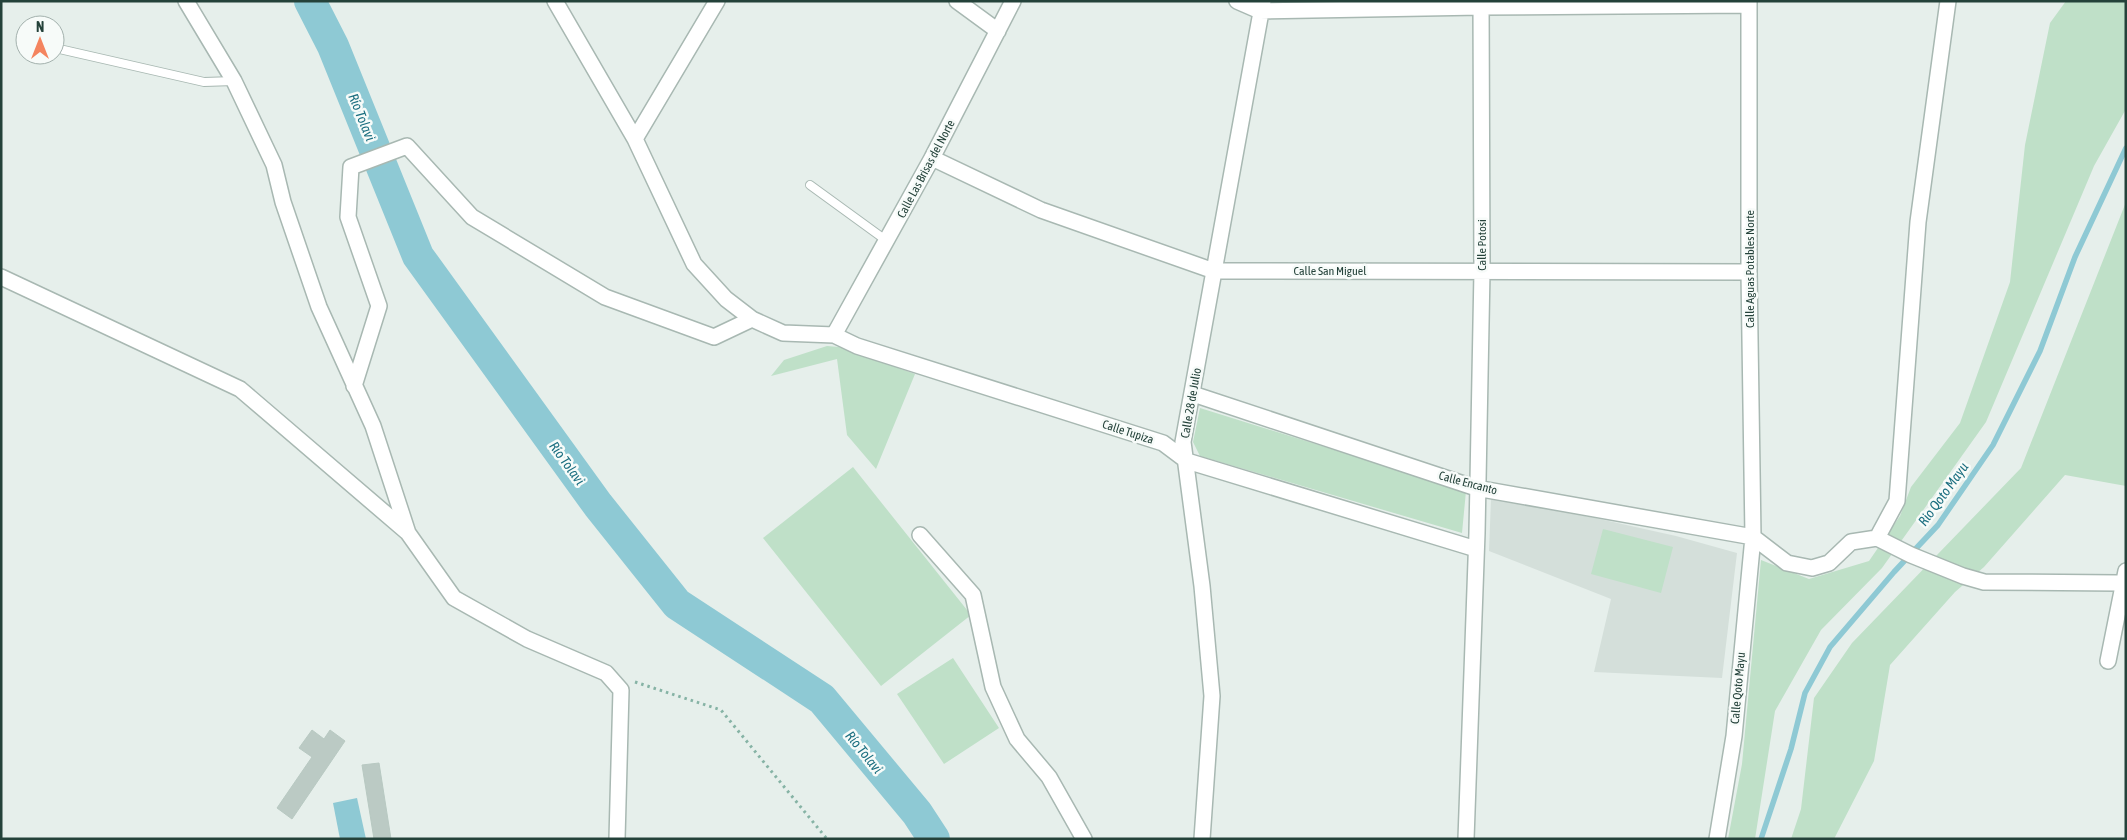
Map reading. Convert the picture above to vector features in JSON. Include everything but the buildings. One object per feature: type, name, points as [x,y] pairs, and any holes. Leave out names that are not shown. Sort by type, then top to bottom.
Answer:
[{"type":"street","points":[[186,1],[234,81],[274,165],[283,202],[319,307],[372,426],[408,534]]},
{"type":"street","points":[[555,1],[635,139],[694,264],[726,299],[752,319],[784,333],[834,335]]},
{"type":"street","points":[[635,139],[717,1]]},
{"type":"street","points":[[957,1],[998,31]]},
{"type":"street","name":"Calle Las Brisas del Norte","points":[[834,335],[887,242],[1014,1]]},
{"type":"street","points":[[1237,1],[1262,6],[1749,3]]},
{"type":"street","points":[[1877,538],[1897,501],[1918,222],[1948,1]]},
{"type":"street","name":"Calle Aguas Potables Norte","points":[[1749,3],[1749,272],[1753,537]]},
{"type":"street","name":"Calle Potosi","points":[[1466,839],[1476,549],[1482,271],[1481,4]]},
{"type":"street","name":"Calle 28 de Julio","points":[[1202,839],[1212,696],[1202,586],[1183,442],[1262,6]]},
{"type":"street","points":[[354,386],[379,306],[348,216],[351,167],[407,146],[472,216],[605,296],[714,336],[752,319]]},
{"type":"street","name":"Calle San Miguel","points":[[932,158],[1040,210],[1214,271],[1749,272]]},
{"type":"street","points":[[1,277],[240,389],[408,534],[454,598],[527,639],[606,673],[621,690],[617,839]]},
{"type":"street","name":"Calle Tupiza","points":[[834,335],[857,346],[1163,443],[1187,461],[1476,549]]},
{"type":"street","name":"Calle Encanto","points":[[1193,394],[1476,488],[1753,537]]},
{"type":"street","points":[[920,535],[973,595],[993,687],[1018,739],[1049,777],[1085,839]]},
{"type":"street","points":[[1753,537],[1788,563],[1812,568],[1829,563],[1851,542],[1877,538],[1911,555],[1984,582],[2125,580],[2108,661]]},
{"type":"street","name":"Calle Qoto Mayu","points":[[1717,839],[1734,736],[1753,537]]},
{"type":"lane","points":[[65,50],[204,82],[234,81]]},
{"type":"lane","points":[[810,185],[887,242]]},
{"type":"path","points":[[632,682],[720,710],[827,839]]},
{"type":"shaded area","points":[[1491,499],[1595,518],[1676,536],[1737,553],[1722,678],[1594,672],[1611,599],[1489,551]]},
{"type":"green space","points":[[2066,1],[2126,1],[2126,109],[2094,166],[1986,422],[1882,568],[1821,630],[1775,711],[1755,839],[1728,839],[1742,764],[1761,560],[1809,579],[1869,561],[1900,516],[1911,487],[1960,423],[2010,282],[2025,145],[2050,23]]},
{"type":"green space","points":[[2126,202],[2126,486],[2065,475],[1984,567],[1955,592],[1890,665],[1874,761],[1834,839],[1791,839],[1801,809],[1814,698],[1852,643],[2021,468]]},
{"type":"green space","points":[[827,346],[839,347],[915,374],[876,469],[847,435],[837,359],[771,376],[784,360]]},
{"type":"green space","points":[[1200,408],[1466,491],[1462,533],[1200,456],[1193,442]]},
{"type":"green space","points":[[853,467],[971,615],[881,686],[763,538]]},
{"type":"green space","points":[[1603,529],[1673,547],[1661,593],[1591,574]]},
{"type":"green space","points":[[953,658],[999,728],[944,764],[897,694]]},
{"type":"water","points":[[357,798],[366,839],[340,839],[333,803]]},
{"type":"waterway","name":"Río Tolavi","points":[[310,1],[333,46],[418,256],[598,505],[677,604],[822,699],[917,813],[934,839]]},
{"type":"waterway","name":"Rio Qoto Mayu","points":[[1761,839],[1791,749],[1805,693],[1830,647],[1894,572],[1938,525],[1993,445],[2040,351],[2075,257],[2126,148]]}]
